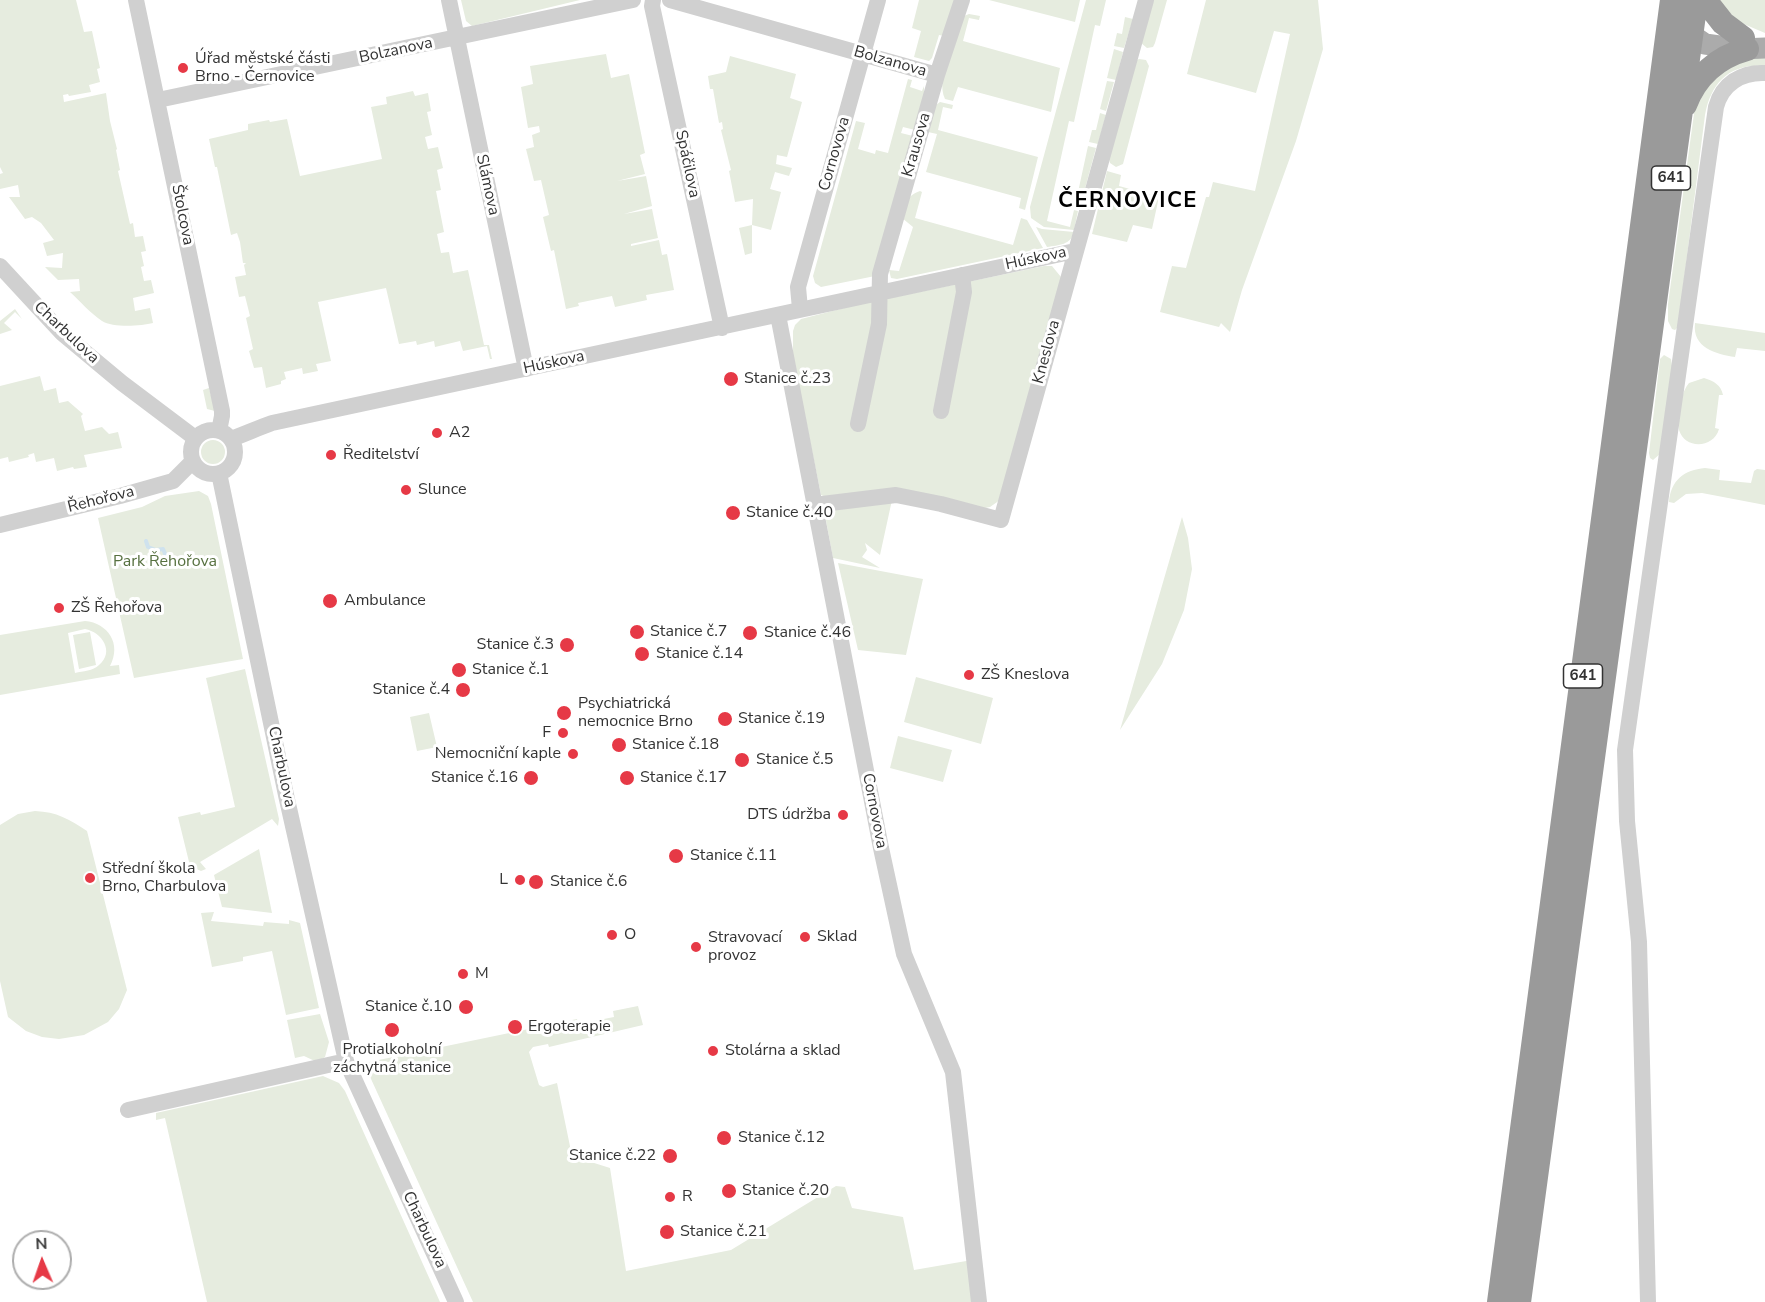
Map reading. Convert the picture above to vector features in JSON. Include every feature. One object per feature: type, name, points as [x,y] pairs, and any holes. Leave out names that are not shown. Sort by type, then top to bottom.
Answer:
[{"type":"highway","name":"641","points":[[1519,1302],[1696,0]]},
{"type":"highway","points":[[1705,0],[1723,23],[1755,45]]},
{"type":"highway","name":"641","points":[[1499,1302],[1667,51],[1671,7]]},
{"type":"highway","points":[[1679,121],[1687,99],[1701,77],[1723,58],[1755,45]]},
{"type":"main road","points":[[1671,7],[1679,26],[1705,44],[1755,45]]},
{"type":"main road","points":[[1667,51],[1691,34]]},
{"type":"street","name":"Štolcova","points":[[136,0],[222,411],[225,435]]},
{"type":"street","name":"Slámova","points":[[448,0],[526,369]]},
{"type":"street","name":"Bolzanova","points":[[158,100],[633,0]]},
{"type":"street","name":"Spáčilova","points":[[653,0],[652,6],[722,328]]},
{"type":"street","name":"Bolzanova","points":[[670,0],[937,75]]},
{"type":"street","name":"Cornovova","points":[[800,309],[798,287],[878,0]]},
{"type":"street","name":"Krausova","points":[[879,292],[880,274],[937,75],[962,0]]},
{"type":"street","name":"Kneslova","points":[[814,505],[896,495],[1001,520],[1146,0]]},
{"type":"street","points":[[1648,1302],[1639,942],[1626,804],[1625,750],[1716,107],[1718,98],[1730,82],[1748,74],[1765,73]]},
{"type":"street","name":"Húskova","points":[[225,435],[245,435],[254,429],[272,423],[1075,251]]},
{"type":"street","name":"Charbulova","points":[[0,266],[62,333],[122,383],[195,438]]},
{"type":"street","points":[[941,411],[964,292],[962,275]]},
{"type":"street","points":[[858,424],[879,324],[879,292]]},
{"type":"street","name":"Cornovova","points":[[778,315],[881,848],[904,954],[953,1072],[979,1302]]},
{"type":"street","points":[[207,431],[225,435],[235,449],[234,460],[226,470],[219,473],[213,474],[201,470],[193,461],[191,448],[195,438],[207,431]]},
{"type":"street","name":"Řehořova","points":[[0,525],[173,481],[193,461]]},
{"type":"street","name":"Charbulova","points":[[219,473],[284,784],[346,1061],[456,1302]]},
{"type":"street","points":[[128,1110],[346,1061]]},
{"type":"green space","points":[[0,0],[76,0],[84,32],[92,31],[100,68],[97,69],[100,82],[89,85],[91,92],[63,95],[64,102],[106,93],[117,149],[120,170],[118,171],[130,224],[133,223],[135,237],[143,236],[146,251],[141,252],[144,266],[141,267],[144,281],[151,280],[154,293],[133,298],[135,311],[150,308],[153,323],[134,326],[113,325],[93,314],[70,292],[80,291],[79,279],[58,280],[45,267],[62,268],[63,253],[47,256],[43,243],[54,240],[41,223],[32,217],[25,219],[9,197],[20,197],[18,185],[0,189],[0,174],[3,173],[0,167]]},
{"type":"green space","points":[[461,0],[580,0],[472,26],[466,21]]},
{"type":"green space","points":[[919,0],[955,0],[945,36],[939,35],[929,61],[914,57],[921,31],[912,28]]},
{"type":"green space","points":[[989,0],[1080,0],[1075,22]]},
{"type":"green space","points":[[1086,0],[1106,0],[1100,26],[1095,25],[1074,122],[1069,121],[1047,221],[1070,227],[1074,210],[1078,211],[1074,230],[1044,227],[1031,218],[1030,207]]},
{"type":"green space","points":[[1152,0],[1167,0],[1155,43],[1153,47],[1147,48],[1141,43]]},
{"type":"green space","points":[[1206,0],[1318,0],[1323,49],[1296,141],[1242,290],[1230,332],[1221,323],[1219,327],[1160,312],[1172,266],[1186,268],[1206,197],[1209,197],[1213,182],[1255,191],[1290,34],[1274,31],[1256,93],[1187,74]]},
{"type":"green space","points":[[1717,0],[1765,0],[1765,33],[1739,22]]},
{"type":"green space","points":[[969,14],[980,16],[979,20],[969,18],[963,41],[1060,68],[1051,112],[958,87],[953,101],[945,99],[943,80],[945,69],[964,16]]},
{"type":"green space","points":[[1125,17],[1133,19],[1124,48],[1114,46],[1117,33],[1122,34]]},
{"type":"green space","points":[[1114,49],[1123,52],[1116,80],[1107,78]]},
{"type":"green space","points":[[606,54],[611,78],[629,74],[645,153],[640,155],[645,174],[617,181],[646,176],[652,206],[624,214],[652,209],[658,238],[631,244],[631,246],[659,240],[662,255],[667,254],[674,290],[646,295],[647,300],[615,307],[612,296],[578,303],[579,306],[566,309],[554,250],[551,251],[543,217],[549,215],[541,180],[534,181],[526,149],[534,147],[532,135],[540,132],[539,126],[528,128],[521,87],[533,84],[530,66]]},
{"type":"green space","points":[[730,56],[796,74],[790,98],[802,102],[787,157],[777,155],[776,164],[792,168],[789,176],[775,172],[770,189],[781,192],[771,230],[752,225],[753,199],[735,202],[729,171],[731,170],[721,130],[723,129],[722,122],[719,123],[713,89],[710,89],[708,76],[726,72]]},
{"type":"green space","points":[[1765,57],[1765,66],[1742,68],[1724,77],[1717,84],[1708,103],[1678,327],[1675,330],[1672,329],[1668,321],[1668,304],[1696,99],[1728,62]]},
{"type":"green space","points":[[1146,60],[1149,66],[1123,164],[1116,167],[1110,163],[1109,159],[1135,61]]},
{"type":"green space","points":[[908,79],[912,80],[910,87],[922,91],[924,86],[924,96],[915,130],[903,127],[901,133],[913,136],[875,276],[821,287],[815,283],[813,276],[856,121],[865,123],[858,149],[875,154],[876,150],[888,153]]},
{"type":"green space","points":[[1107,81],[1114,82],[1106,111],[1100,109]]},
{"type":"green space","points":[[413,91],[415,96],[428,93],[431,111],[427,112],[432,135],[425,137],[428,149],[438,147],[443,168],[437,170],[441,190],[436,191],[444,232],[437,234],[441,253],[449,252],[453,273],[468,270],[484,345],[489,345],[492,359],[490,359],[487,346],[463,351],[460,341],[435,347],[434,341],[417,345],[416,341],[399,344],[386,288],[318,302],[331,361],[316,364],[318,371],[303,374],[302,368],[284,372],[286,379],[281,381],[281,384],[266,388],[262,367],[254,368],[249,351],[253,349],[246,318],[250,316],[245,296],[239,297],[235,277],[246,275],[244,265],[246,263],[243,263],[237,233],[231,235],[209,139],[248,130],[248,124],[287,119],[300,176],[382,159],[371,107],[387,104],[386,97]]},
{"type":"green space","points":[[940,102],[953,105],[952,109],[943,107],[938,130],[1038,157],[1025,210],[1019,208],[1021,198],[926,172],[937,134],[928,132],[936,105]]},
{"type":"green space","points":[[1100,113],[1106,115],[1098,144],[1089,142],[1092,130],[1096,130]]},
{"type":"green space","points":[[1088,146],[1096,148],[1080,207],[1075,206]]},
{"type":"green space","points":[[1107,171],[1121,175],[1119,186],[1159,197],[1152,229],[1133,225],[1127,242],[1092,234]]},
{"type":"green space","points":[[922,192],[915,218],[1013,245],[1021,218],[1027,220],[1043,248],[897,279],[891,278],[889,270],[899,271],[913,227],[902,218],[905,205],[912,195]]},
{"type":"green space","points":[[752,225],[752,253],[745,255],[739,228]]},
{"type":"green space","points":[[1036,227],[1074,232],[1067,242],[1047,247]]},
{"type":"green space","points":[[1052,266],[1061,277],[1000,500],[985,508],[821,495],[793,357],[795,325],[801,319],[852,306]]},
{"type":"green space","points":[[15,309],[22,319],[15,312],[4,323],[12,330],[0,334],[0,321]]},
{"type":"green space","points":[[1695,323],[1765,333],[1765,351],[1737,348],[1735,357],[1713,352],[1701,344],[1697,338]]},
{"type":"green space","points":[[1664,355],[1671,359],[1672,366],[1660,454],[1653,460],[1649,453],[1660,359]]},
{"type":"green space","points":[[40,376],[44,391],[56,388],[59,403],[68,401],[83,414],[81,416],[85,431],[102,427],[109,434],[118,432],[122,448],[84,455],[87,467],[74,469],[73,467],[57,471],[54,458],[36,462],[34,453],[28,455],[29,457],[9,462],[8,457],[0,459],[0,386]]},
{"type":"green space","points":[[1704,378],[1716,384],[1723,395],[1719,395],[1715,428],[1719,429],[1711,440],[1699,444],[1687,441],[1682,436],[1679,423],[1681,400],[1685,390],[1689,383]]},
{"type":"green space","points":[[209,388],[215,411],[207,409],[203,390]]},
{"type":"green space","points":[[213,440],[221,444],[225,452],[221,460],[213,464],[205,460],[201,452],[205,444]]},
{"type":"green space","points":[[1705,468],[1720,470],[1719,480],[1751,483],[1754,471],[1765,470],[1765,505],[1702,493],[1686,494],[1674,503],[1669,502],[1670,494],[1680,478],[1691,471]]},
{"type":"green space","name":"Park Řehořova","points":[[199,491],[208,496],[211,504],[243,659],[134,678],[98,518],[142,507],[165,496]]},
{"type":"green space","points":[[892,500],[880,555],[865,543],[867,550],[862,557],[880,568],[833,558],[824,510]]},
{"type":"green space","points":[[1182,517],[1188,538],[1192,569],[1184,610],[1162,664],[1120,730]]},
{"type":"green space","points":[[838,563],[923,579],[906,655],[858,650]]},
{"type":"green space","points":[[85,621],[93,623],[106,630],[111,636],[114,650],[110,666],[119,665],[120,674],[0,695],[0,635]],"holes":[[[85,629],[97,634],[104,643],[106,649],[104,660],[91,670],[75,673],[68,633]]]},
{"type":"green space","points":[[90,632],[96,665],[79,669],[73,635]]},
{"type":"green space","points":[[245,669],[279,819],[278,826],[272,819],[200,862],[206,869],[201,871],[190,866],[178,817],[200,812],[201,815],[235,807],[206,678]]},
{"type":"green space","points":[[916,677],[993,698],[981,744],[904,722]]},
{"type":"green space","points":[[429,713],[437,747],[417,751],[410,717]]},
{"type":"green space","points":[[898,736],[952,750],[943,782],[890,768]]},
{"type":"green space","points":[[35,811],[63,817],[87,831],[127,990],[119,1009],[108,1022],[84,1035],[59,1039],[42,1037],[26,1031],[8,1017],[0,981],[0,825],[18,814]]},
{"type":"green space","points":[[259,849],[272,913],[222,907],[214,875]]},
{"type":"green space","points":[[214,912],[211,921],[263,926],[264,922],[289,924],[289,920],[300,923],[319,1008],[286,1015],[272,951],[243,957],[243,961],[212,967],[201,913]]},
{"type":"green space","points":[[638,1006],[643,1025],[549,1047],[548,1044],[533,1047],[529,1052],[539,1085],[543,1087],[557,1083],[572,1156],[610,1168],[626,1271],[731,1250],[836,1186],[845,1187],[852,1208],[903,1217],[914,1270],[972,1260],[975,1302],[473,1302],[366,1068],[369,1062],[577,1019],[578,1024],[614,1017],[613,1011]]},
{"type":"green space","points":[[320,1014],[329,1042],[325,1057],[317,1062],[304,1056],[295,1058],[287,1020]]},
{"type":"green space","points":[[323,1076],[339,1083],[345,1091],[440,1302],[207,1302],[165,1118],[156,1120],[156,1113]]},
{"type":"waterway","points":[[146,541],[148,547],[156,550],[163,549],[166,556]]},
{"type":"place","name":"Úřad městské části Brno - Černovice","points":[[183,68]]},
{"type":"place","name":"Stanice č.23","points":[[731,379]]},
{"type":"place","name":"A2","points":[[437,433]]},
{"type":"place","name":"Ředitelství","points":[[331,455]]},
{"type":"place","name":"Slunce","points":[[406,490]]},
{"type":"place","name":"Stanice č.40","points":[[733,513]]},
{"type":"place","name":"Ambulance","points":[[330,601]]},
{"type":"place","name":"ZŠ Řehořova","points":[[59,608]]},
{"type":"place","name":"Stanice č.7","points":[[637,632]]},
{"type":"place","name":"Stanice č.46","points":[[750,633]]},
{"type":"place","name":"Stanice č.3","points":[[567,645]]},
{"type":"place","name":"Stanice č.14","points":[[642,654]]},
{"type":"place","name":"Stanice č.1","points":[[459,670]]},
{"type":"place","name":"ZŠ Kneslova","points":[[969,675]]},
{"type":"place","name":"Stanice č.4","points":[[463,690]]},
{"type":"place","name":"Psychiatrická nemocnice Brno","points":[[564,713]]},
{"type":"place","name":"Stanice č.19","points":[[725,719]]},
{"type":"place","name":"F","points":[[563,733]]},
{"type":"place","name":"Stanice č.18","points":[[619,745]]},
{"type":"place","name":"Nemocniční kaple","points":[[573,754]]},
{"type":"place","name":"Stanice č.5","points":[[742,760]]},
{"type":"place","name":"Stanice č.16","points":[[531,778]]},
{"type":"place","name":"Stanice č.17","points":[[627,778]]},
{"type":"place","name":"DTS údržba","points":[[843,815]]},
{"type":"place","name":"Stanice č.11","points":[[676,856]]},
{"type":"place","name":"Střední škola Brno, Charbulova","points":[[90,878]]},
{"type":"place","name":"L","points":[[520,880]]},
{"type":"place","name":"Stanice č.6","points":[[536,882]]},
{"type":"place","name":"O","points":[[612,935]]},
{"type":"place","name":"Sklad","points":[[805,937]]},
{"type":"place","name":"Stravovací provoz","points":[[696,947]]},
{"type":"place","name":"M","points":[[463,974]]},
{"type":"place","name":"Stanice č.10","points":[[466,1007]]},
{"type":"place","name":"Ergoterapie","points":[[515,1027]]},
{"type":"place","name":"Protialkoholní záchytná stanice","points":[[392,1030]]},
{"type":"place","name":"Stolárna a sklad","points":[[713,1051]]},
{"type":"place","name":"Stanice č.12","points":[[724,1138]]},
{"type":"place","name":"Stanice č.22","points":[[670,1156]]},
{"type":"place","name":"Stanice č.20","points":[[729,1191]]},
{"type":"place","name":"R","points":[[670,1197]]},
{"type":"place","name":"Stanice č.21","points":[[667,1232]]},
{"type":"district","name":"ČERNOVICE","points":[[1128,202]]}]
